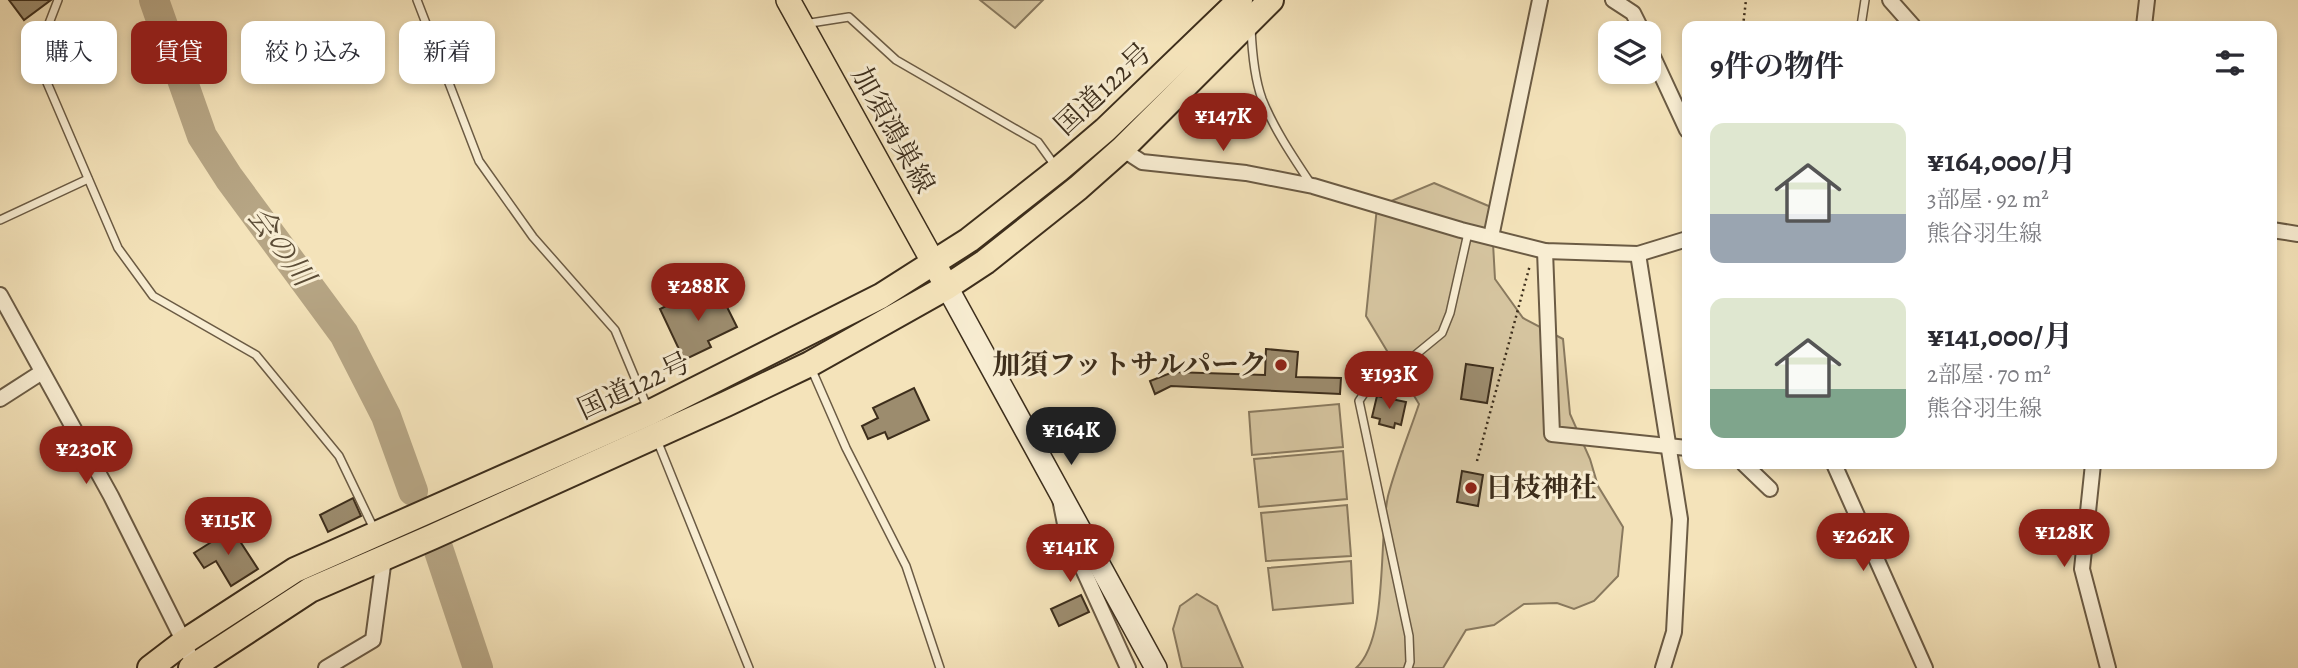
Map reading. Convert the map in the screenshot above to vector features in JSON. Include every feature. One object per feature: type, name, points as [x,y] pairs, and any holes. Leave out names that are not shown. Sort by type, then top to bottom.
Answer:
[{"type":"highway","name":"国道122号","points":[[652,424],[881,296],[969,240],[1058,170],[1246,7],[1271,0]]},
{"type":"highway","name":"国道122号","points":[[192,667],[380,546],[652,424],[810,364],[947,288],[1029,228],[1122,149],[1246,7]]},
{"type":"highway","name":"国道122号","points":[[150,668],[184,642],[295,570],[380,546]]},
{"type":"main road","name":"加須鴻巣線","points":[[790,1],[947,288]]},
{"type":"main road","points":[[947,288],[1156,668]]},
{"type":"street","points":[[1490,237],[1541,0]]},
{"type":"street","points":[[1613,0],[1633,13],[1637,21]]},
{"type":"street","points":[[1891,0],[1909,21]]},
{"type":"street","points":[[2145,21],[2147,0]]},
{"type":"street","points":[[1661,74],[1682,119]]},
{"type":"street","points":[[1122,149],[1142,162],[1246,173],[1313,186],[1468,232],[1540,250],[1638,254],[1682,241]]},
{"type":"street","points":[[2277,231],[2298,234]]},
{"type":"street","points":[[1540,250],[1552,434],[1682,447]]},
{"type":"street","points":[[1638,254],[1680,519],[1674,632],[1663,668]]},
{"type":"street","points":[[0,295],[111,496],[184,642],[192,667]]},
{"type":"street","points":[[0,399],[42,372]]},
{"type":"street","points":[[1749,469],[1770,489]]},
{"type":"street","points":[[1836,469],[1924,668]]},
{"type":"street","points":[[2092,469],[2082,569],[2108,668]]},
{"type":"street","points":[[1058,488],[1062,520],[1067,534],[1128,668]]},
{"type":"street","points":[[326,668],[373,640],[380,546]]},
{"type":"lane","points":[[58,0],[43,39],[39,64],[118,248],[153,296],[256,355],[339,456],[380,546]]},
{"type":"lane","points":[[417,0],[479,161],[533,237],[615,330],[750,668]]},
{"type":"lane","points":[[1862,21],[1865,0]]},
{"type":"lane","points":[[1246,7],[1261,97],[1284,144],[1313,186]]},
{"type":"lane","points":[[801,24],[849,17],[896,60],[1038,142],[1058,170]]},
{"type":"lane","points":[[0,220],[88,179]]},
{"type":"lane","points":[[1408,668],[1409,636],[1359,401],[1367,389],[1386,379],[1442,333],[1450,313],[1468,232]]},
{"type":"lane","points":[[810,364],[846,448],[906,566],[940,668]]},
{"type":"path","points":[[1744,21],[1746,0]]},
{"type":"path","points":[[1477,461],[1540,250]]},
{"type":"shaded area","points":[[980,0],[1043,0],[1015,28]]},
{"type":"shaded area","points":[[1434,183],[1491,207],[1495,279],[1523,318],[1563,339],[1570,414],[1590,459],[1598,486],[1623,527],[1618,576],[1594,601],[1574,609],[1557,603],[1524,604],[1494,625],[1466,630],[1443,668],[1356,668],[1374,635],[1381,587],[1388,496],[1419,404],[1366,316],[1377,207]]},
{"type":"shaded area","points":[[1339,404],[1343,447],[1252,455],[1249,412]]},
{"type":"shaded area","points":[[1343,451],[1347,499],[1259,507],[1254,459]]},
{"type":"shaded area","points":[[1347,505],[1351,556],[1266,561],[1261,513]]},
{"type":"shaded area","points":[[1351,561],[1353,603],[1273,610],[1268,568]]},
{"type":"shaded area","points":[[1197,594],[1217,606],[1243,668],[1182,668],[1173,629],[1180,606]]},
{"type":"building","points":[[9,0],[51,0],[24,20]]},
{"type":"building","points":[[719,291],[737,327],[708,341],[711,347],[684,360],[660,309],[687,296],[691,305]]},
{"type":"building","points":[[1266,349],[1298,352],[1296,377],[1341,378],[1340,394],[1171,386],[1155,394],[1150,381],[1173,372],[1265,375]]},
{"type":"building","points":[[1466,364],[1493,368],[1487,403],[1461,399]]},
{"type":"building","points":[[914,388],[929,420],[888,439],[885,432],[868,439],[862,426],[878,418],[873,408]]},
{"type":"building","points":[[1377,396],[1406,402],[1401,425],[1395,423],[1394,428],[1379,424],[1380,419],[1372,417]]},
{"type":"building","points":[[1462,471],[1483,475],[1478,506],[1457,502]]},
{"type":"building","points":[[353,498],[361,516],[328,532],[320,515]]},
{"type":"building","points":[[232,529],[258,569],[231,586],[216,561],[204,568],[194,553]]},
{"type":"building","points":[[1081,595],[1089,612],[1059,626],[1051,609]]},
{"type":"waterway","name":"会の川","points":[[154,0],[202,136],[229,178],[344,334],[386,416],[413,491]]},
{"type":"waterway","name":"会の川","points":[[438,548],[478,668]]},
{"type":"place","name":"加須フットサルパーク","points":[[1281,365]]},
{"type":"place","name":"日枝神社","points":[[1471,488]]}]
